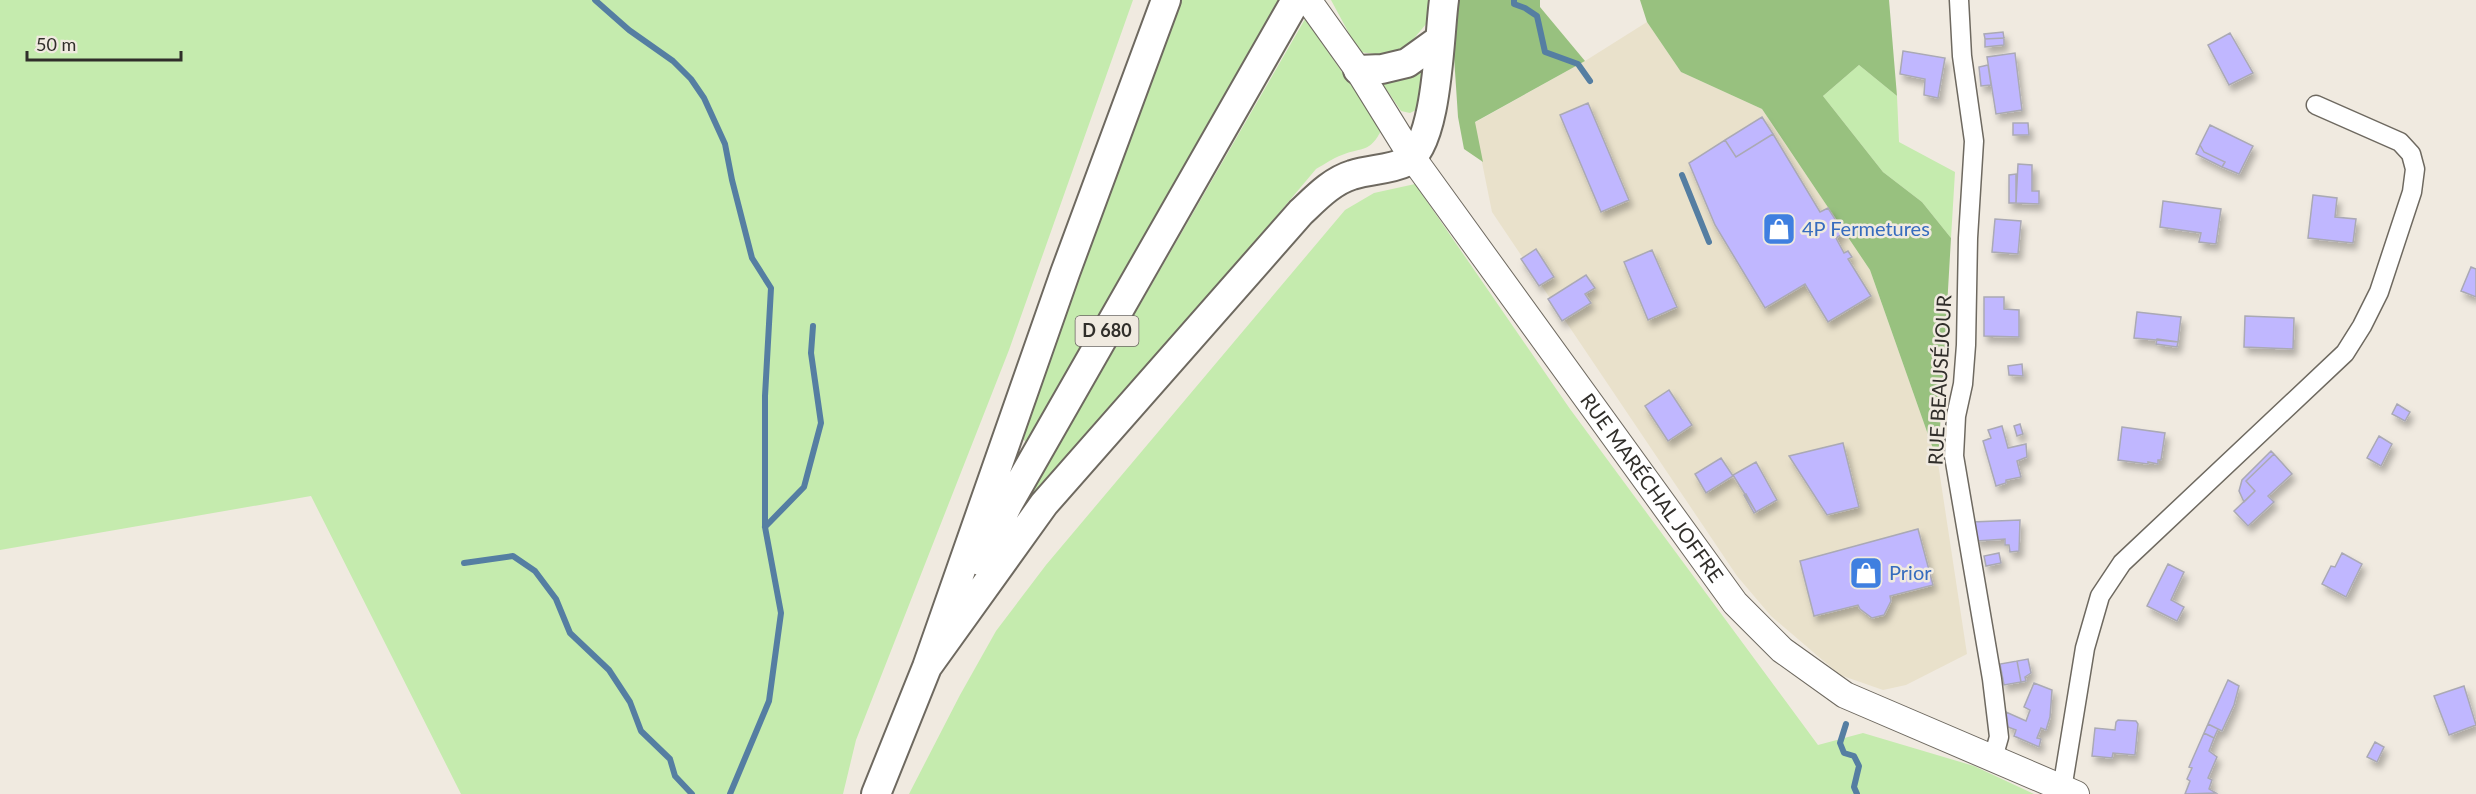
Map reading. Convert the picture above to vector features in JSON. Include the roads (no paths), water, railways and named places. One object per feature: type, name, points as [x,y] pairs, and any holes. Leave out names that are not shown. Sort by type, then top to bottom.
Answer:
[{"type":"main road","points":[[927,667],[1065,273],[1166,0]]},
{"type":"main road","name":"D 680","points":[[876,794],[927,667],[1008,504],[1296,0]]},
{"type":"main road","name":"RUE MARÉCHAL JOFFRE","points":[[1308,0],[1350,59],[1412,157],[1735,603],[1782,650],[1845,694],[2068,791]]},
{"type":"main road","points":[[927,667],[1044,504],[1300,212],[1332,184],[1352,175],[1398,164],[1412,157],[1426,137],[1433,108],[1438,40],[1444,0]]},
{"type":"main road","points":[[1350,59],[1382,69],[1407,63],[1438,40]]},
{"type":"street","name":"RUE BEAUSÉJOUR","points":[[1959,0],[1962,56],[1974,141],[1968,238],[1966,345],[1963,384],[1956,416],[1954,456],[1992,678],[1999,737],[1993,758]]},
{"type":"street","points":[[2068,791],[2064,777],[2085,648],[2100,597],[2122,563],[2130,555],[2345,353],[2379,292],[2412,192],[2415,169],[2411,154],[2400,142],[2316,105]]},
{"type":"waterway","points":[[595,0],[629,30],[673,61],[691,79],[704,98],[725,144],[752,258],[771,288],[765,396],[765,527],[781,613],[769,701],[730,794]]},
{"type":"waterway","points":[[1514,0],[1514,4],[1537,16],[1545,52],[1578,64],[1590,81]]},
{"type":"waterway","points":[[1682,175],[1709,242]]},
{"type":"waterway","points":[[765,527],[804,487],[821,423],[811,353],[813,326]]},
{"type":"waterway","points":[[464,563],[513,556],[535,571],[556,599],[570,633],[609,670],[630,702],[641,731],[670,759],[675,776],[692,794]]},
{"type":"waterway","points":[[1846,724],[1840,743],[1844,753],[1854,756],[1859,766],[1854,787],[1857,794]]},
{"type":"place","name":"4P Fermetures","points":[[1779,229]]},
{"type":"place","name":"Prior","points":[[1866,573]]}]
